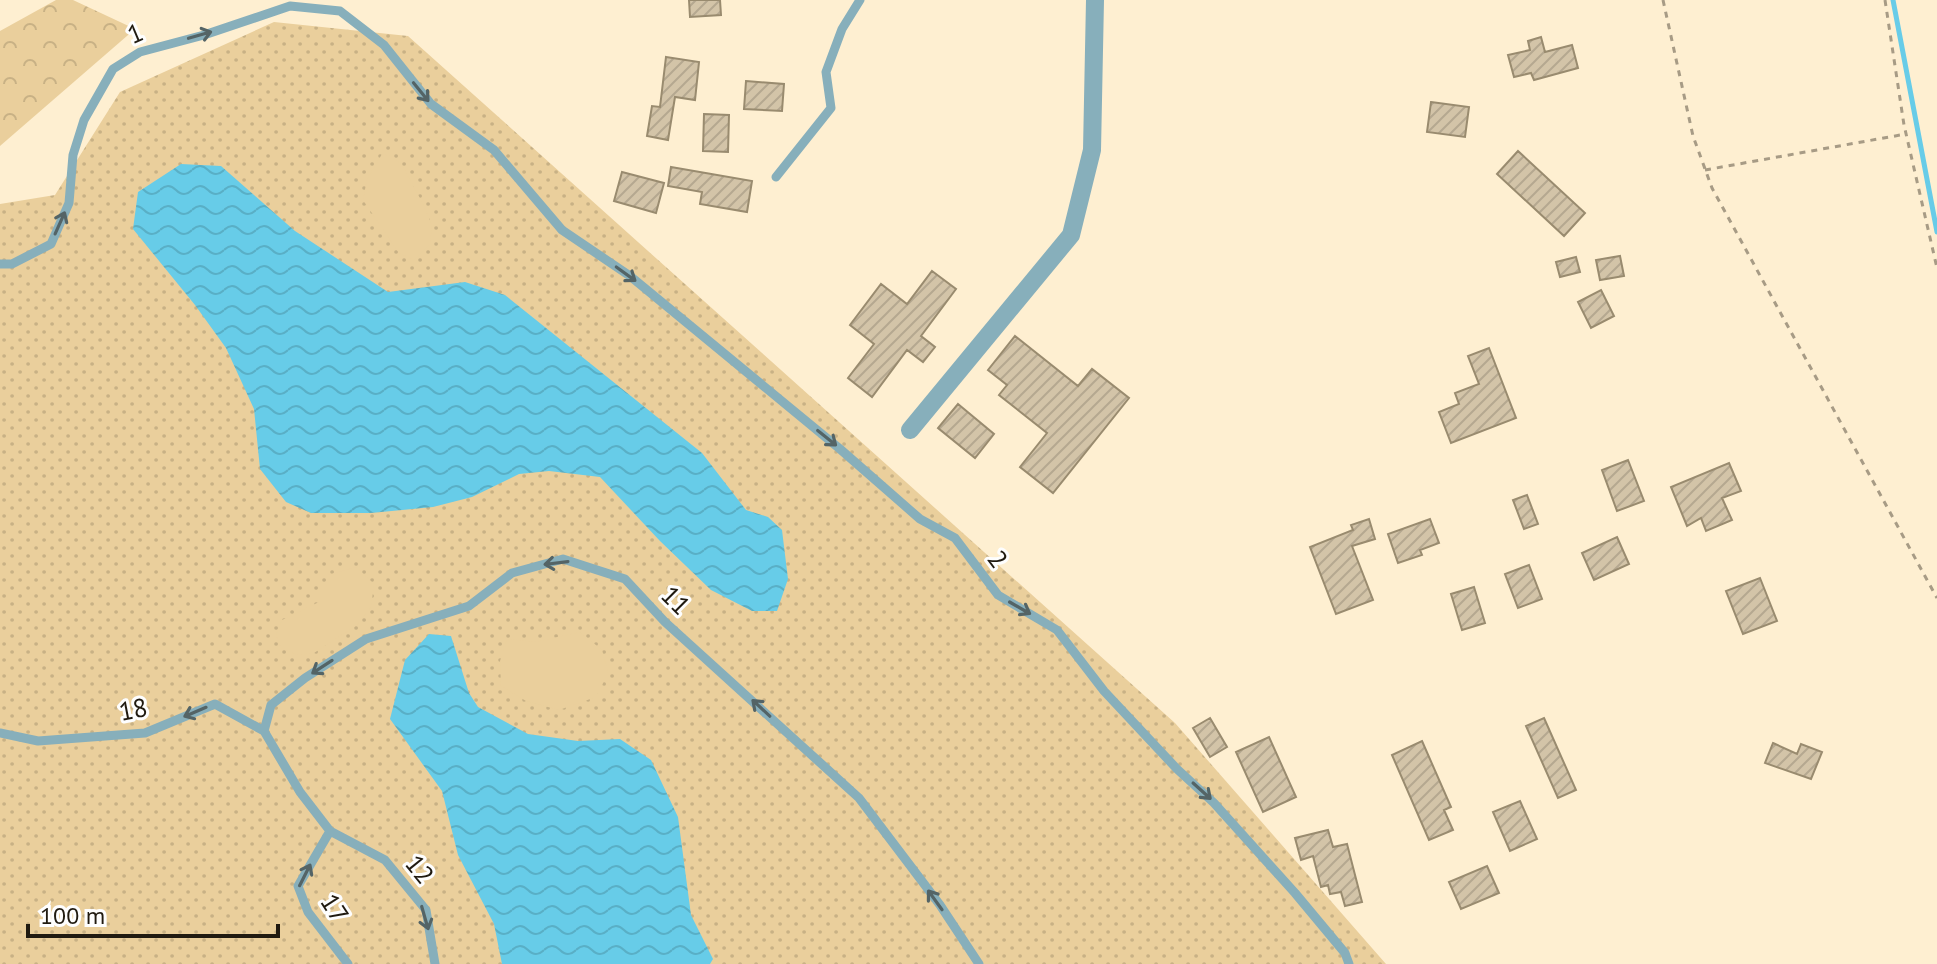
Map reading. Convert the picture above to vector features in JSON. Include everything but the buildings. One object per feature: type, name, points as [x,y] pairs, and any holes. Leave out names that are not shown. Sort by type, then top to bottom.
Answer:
[{"type":"street","points":[[910,430],[1071,235],[1092,150],[1095,0]]},
{"type":"lane","points":[[776,177],[831,108],[826,72],[842,29],[860,0]]},
{"type":"lane","name":"1","points":[[0,264],[12,264],[51,244],[69,203],[73,155],[84,120],[113,69],[140,52],[204,35],[290,6],[340,11],[384,45],[431,104],[494,150],[562,230]]},
{"type":"lane","name":"2","points":[[562,230],[630,276],[920,519],[955,538],[998,595],[1057,630],[1104,691],[1177,769],[1214,803],[1295,893],[1345,953],[1349,964]]},
{"type":"lane","name":"11","points":[[264,731],[271,705],[305,678],[366,639],[469,606],[512,573],[563,559],[625,579],[665,622],[859,798],[940,905],[979,964]]},
{"type":"lane","name":"18","points":[[0,733],[38,741],[145,733],[215,704],[264,731]]},
{"type":"lane","points":[[264,731],[300,792],[330,831]]},
{"type":"lane","name":"17","points":[[330,831],[298,886],[308,912],[348,964]]},
{"type":"lane","name":"12","points":[[330,831],[385,860],[426,910],[435,964]]},
{"type":"path","points":[[1663,0],[1693,136],[1712,188],[1937,598]]},
{"type":"path","points":[[1885,0],[1906,134],[1937,268]]},
{"type":"path","points":[[1705,170],[1906,134]]},
{"type":"green space","points":[[56,0],[73,0],[135,29],[0,146],[0,31]]},
{"type":"green space","points":[[274,22],[408,36],[1175,723],[1386,964],[0,964],[0,204],[55,195],[120,92]]},
{"type":"green space","points":[[382,154],[394,157],[403,167],[432,225],[430,244],[414,260],[399,253],[363,200],[367,179]]},
{"type":"green space","points":[[356,567],[374,584],[371,607],[357,625],[314,653],[297,655],[281,648],[276,635],[282,620],[319,602],[328,575]]},
{"type":"green space","points":[[580,632],[602,650],[608,673],[596,697],[559,710],[526,701],[501,686],[500,661],[507,639],[535,642]]},
{"type":"water","points":[[181,164],[221,166],[295,231],[388,292],[465,282],[505,295],[702,453],[746,510],[768,517],[782,530],[788,579],[777,611],[752,611],[711,590],[600,477],[549,471],[519,474],[472,497],[433,507],[371,513],[311,513],[286,502],[260,469],[254,409],[226,348],[133,229],[138,192]]},
{"type":"water","points":[[429,634],[451,636],[469,693],[478,707],[528,734],[578,741],[620,739],[651,760],[678,817],[691,915],[713,959],[710,964],[502,964],[494,924],[458,855],[442,791],[390,719],[405,660]]},
{"type":"waterway","points":[[1893,0],[1937,232]]}]
